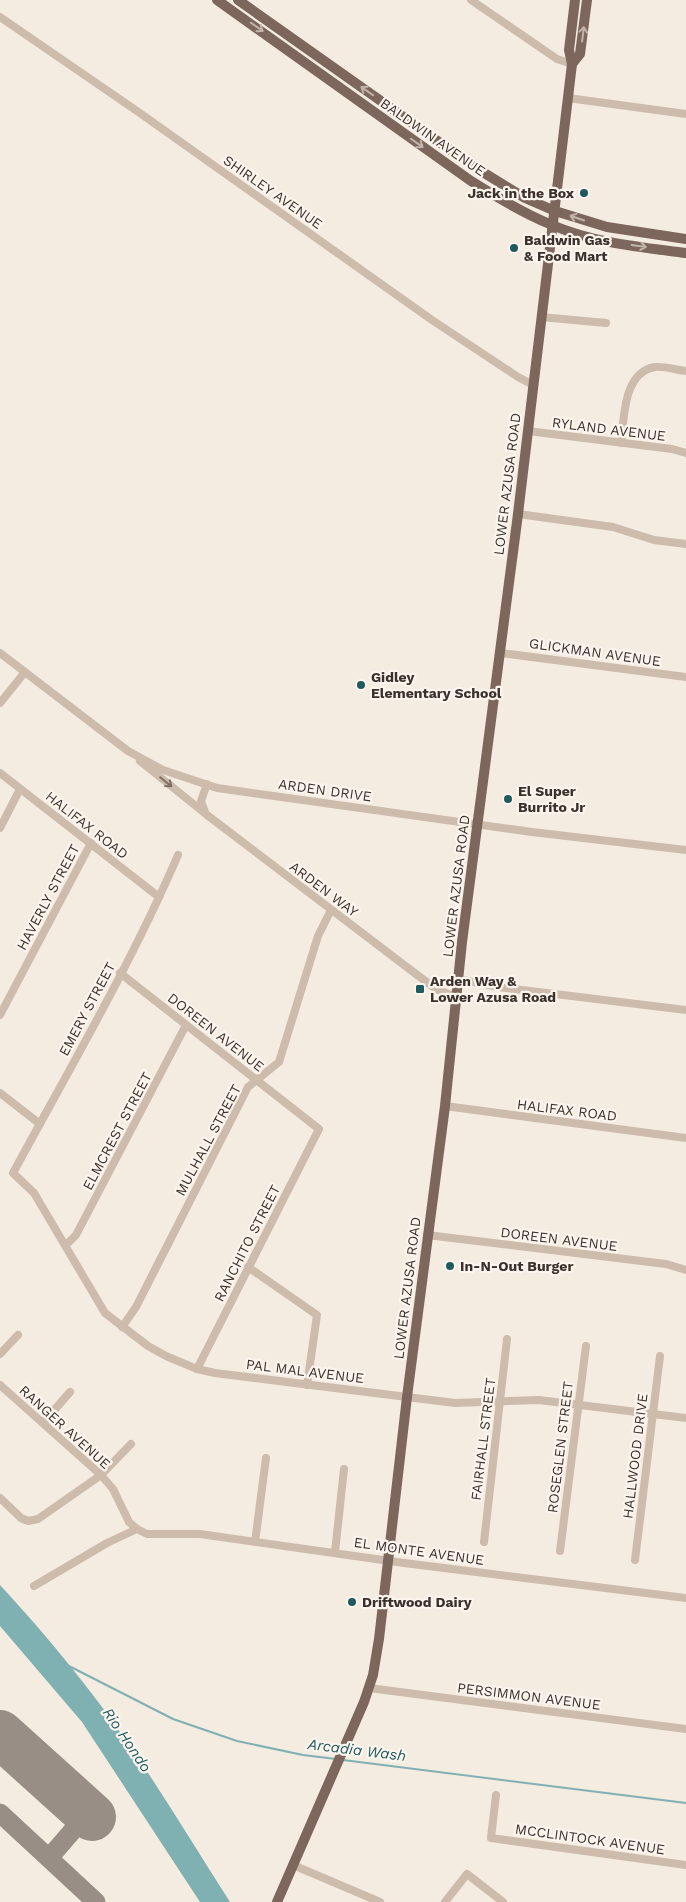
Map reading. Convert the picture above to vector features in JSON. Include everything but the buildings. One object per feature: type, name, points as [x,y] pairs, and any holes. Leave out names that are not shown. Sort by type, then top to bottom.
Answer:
[{"type":"main road","name":"BALDWIN AVENUE","points":[[217,0],[471,181],[512,206],[552,225],[604,241],[686,253]]},
{"type":"main road","name":"BALDWIN AVENUE","points":[[238,0],[473,166],[525,198],[555,211],[607,227],[686,239]]},
{"type":"main road","name":"LOWER AZUSA ROAD","points":[[277,1902],[338,1764],[369,1688],[380,1639],[407,1397],[445,1106],[458,979],[555,211],[572,64],[568,50],[575,0]]},
{"type":"main road","name":"LOWER AZUSA ROAD","points":[[572,64],[580,54],[587,0]]},
{"type":"street","points":[[472,0],[557,59],[572,64]]},
{"type":"street","name":"SHIRLEY AVENUE","points":[[0,16],[432,320],[533,385]]},
{"type":"street","points":[[568,98],[686,114]]},
{"type":"street","points":[[541,317],[606,323]]},
{"type":"street","points":[[621,444],[629,390],[635,378],[644,371],[655,367],[686,371]]},
{"type":"street","name":"RYLAND AVENUE","points":[[528,431],[686,453]]},
{"type":"street","points":[[518,514],[613,527],[654,540],[686,544]]},
{"type":"street","name":"ARDEN DRIVE","points":[[0,653],[128,751],[163,770],[217,788],[532,832],[686,850]]},
{"type":"street","name":"GLICKMAN AVENUE","points":[[500,653],[686,677]]},
{"type":"street","points":[[0,704],[25,672]]},
{"type":"street","name":"ARDEN WAY","points":[[128,751],[206,814],[436,990],[456,997]]},
{"type":"street","name":"HALIFAX ROAD","points":[[0,773],[159,897]]},
{"type":"street","points":[[206,814],[202,808],[201,801],[207,784]]},
{"type":"street","points":[[0,828],[20,789]]},
{"type":"street","name":"HAVERLY STREET","points":[[0,1015],[91,844]]},
{"type":"street","name":"EMERY STREET","points":[[14,1173],[120,973],[178,855]]},
{"type":"street","name":"MULHALL STREET","points":[[122,1327],[136,1307],[248,1087],[258,1081],[278,1062],[318,936],[331,910]]},
{"type":"street","name":"DOREEN AVENUE","points":[[120,973],[319,1129]]},
{"type":"street","points":[[458,979],[498,987],[686,1010]]},
{"type":"street","name":"ELMCREST STREET","points":[[66,1245],[76,1235],[186,1025]]},
{"type":"street","points":[[0,1093],[40,1124]]},
{"type":"street","name":"HALIFAX ROAD","points":[[445,1106],[686,1138]]},
{"type":"street","name":"RANCHITO STREET","points":[[197,1368],[319,1129]]},
{"type":"street","name":"PAL MAL AVENUE","points":[[14,1173],[34,1193],[105,1313],[122,1327],[166,1356],[197,1368],[215,1373],[456,1403],[539,1400],[686,1418]]},
{"type":"street","name":"DOREEN AVENUE","points":[[427,1236],[666,1264],[686,1270]]},
{"type":"street","points":[[248,1267],[317,1315],[308,1385]]},
{"type":"street","points":[[0,1354],[18,1334]]},
{"type":"street","name":"FAIRHALL STREET","points":[[484,1542],[508,1339]]},
{"type":"street","name":"ROSEGLEN STREET","points":[[560,1551],[586,1346]]},
{"type":"street","name":"HALLWOOD DRIVE","points":[[634,1560],[660,1356]]},
{"type":"street","name":"RANGER AVENUE","points":[[0,1386],[101,1475],[113,1489],[129,1522],[137,1529],[148,1534]]},
{"type":"street","points":[[43,1423],[70,1392]]},
{"type":"street","points":[[0,1498],[21,1518],[28,1521],[38,1519],[101,1475],[131,1444]]},
{"type":"street","points":[[256,1542],[266,1458]]},
{"type":"street","points":[[334,1552],[344,1470]]},
{"type":"street","points":[[34,1586],[107,1543],[137,1529]]},
{"type":"street","name":"EL MONTE AVENUE","points":[[148,1534],[200,1534],[686,1598]]},
{"type":"street","name":"PERSIMMON AVENUE","points":[[369,1688],[686,1729]]},
{"type":"street","name":"MCCLINTOCK AVENUE","points":[[496,1794],[491,1838],[686,1865]]},
{"type":"street","points":[[294,1865],[380,1902]]},
{"type":"street","points":[[445,1902],[468,1874],[503,1902]]},
{"type":"water","points":[[0,1585],[35,1624],[101,1705],[157,1786],[230,1902],[200,1902],[82,1722],[0,1626]]},
{"type":"waterway","name":"Arcadia Wash","points":[[69,1666],[173,1719],[237,1741],[303,1755],[336,1759]]},
{"type":"waterway","name":"Arcadia Wash","points":[[343,1760],[686,1803]]},
{"type":"taxiway","points":[[0,1813],[96,1902]]},
{"type":"taxiway","points":[[49,1858],[87,1814]]},
{"type":"runway","points":[[0,1734],[92,1817]]},
{"type":"place","name":"Jack in the Box","points":[[584,193]]},
{"type":"place","name":"Baldwin Gas & Food Mart","points":[[514,248]]},
{"type":"place","name":"Gidley Elementary School","points":[[361,685]]},
{"type":"place","name":"El Super Burrito Jr","points":[[508,799]]},
{"type":"place","name":"Arden Way & Lower Azusa Road","points":[[420,989]]},
{"type":"place","name":"In-N-Out Burger","points":[[450,1266]]},
{"type":"place","name":"Driftwood Dairy","points":[[352,1602]]},
{"type":"water label","name":"Rio Hondo","points":[[127,1740]]}]
